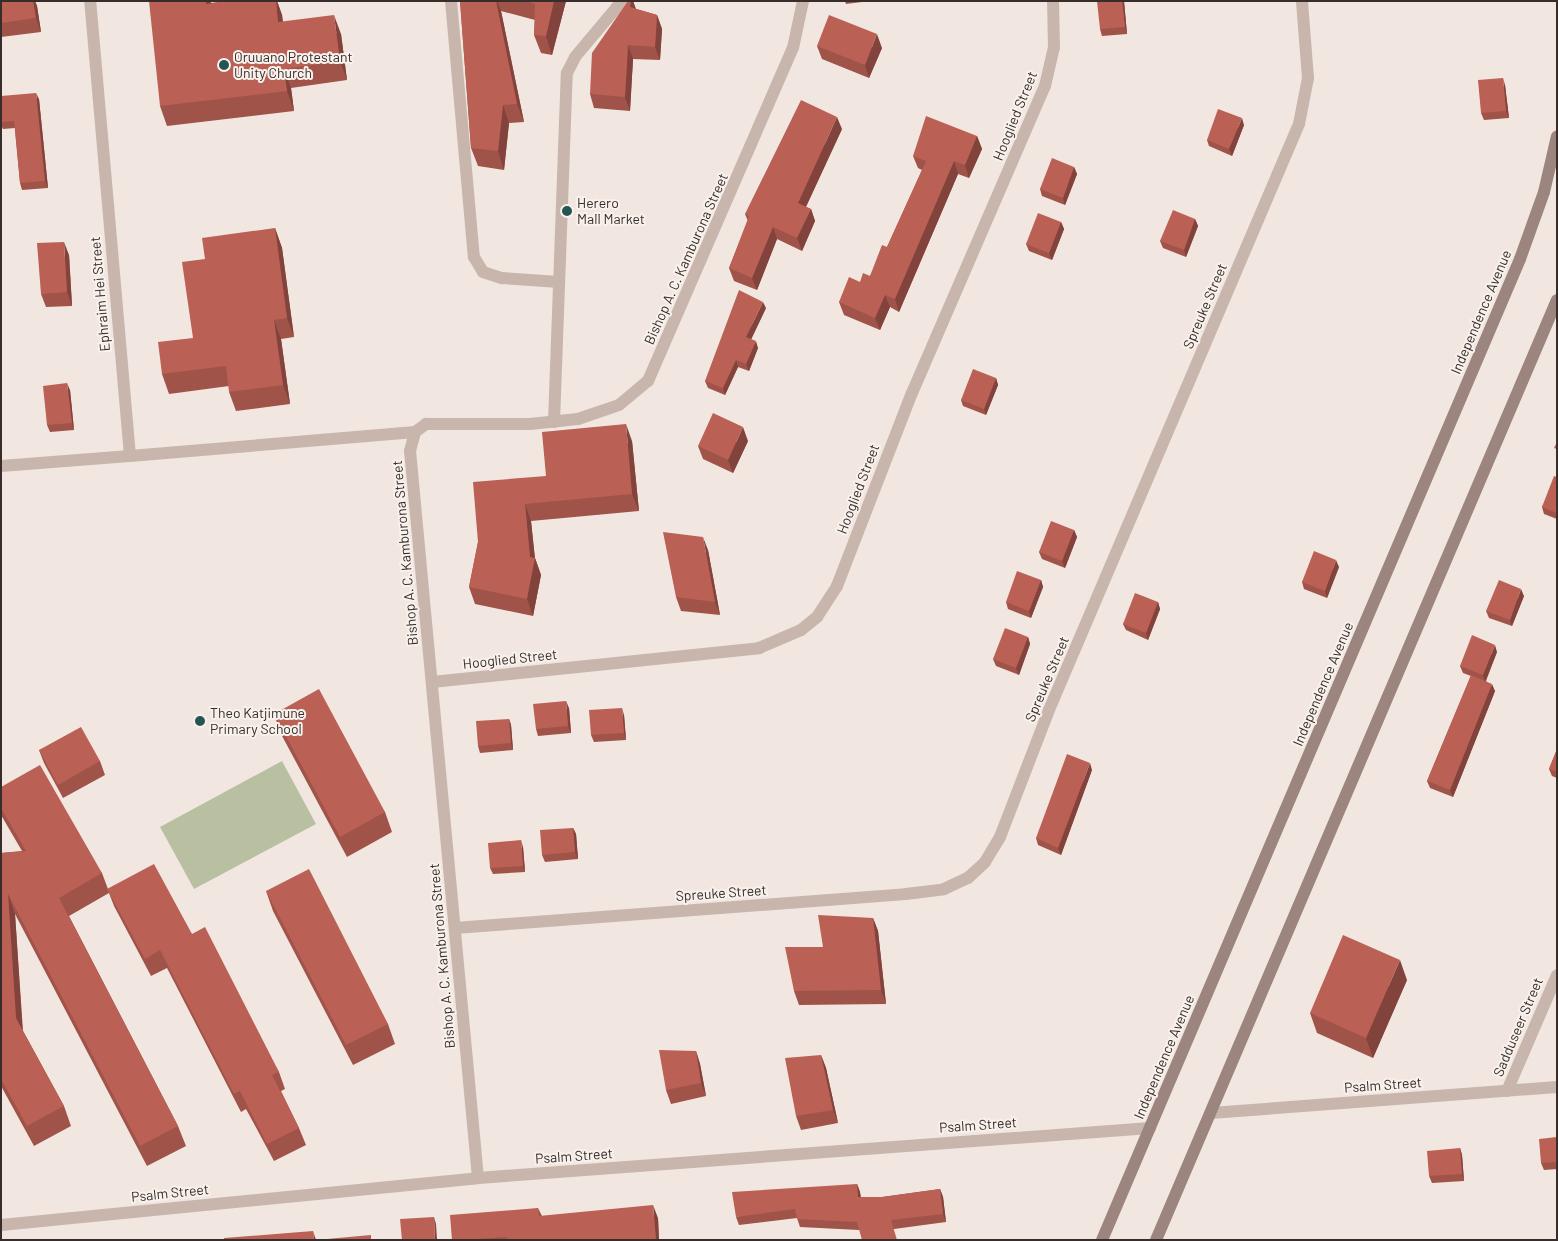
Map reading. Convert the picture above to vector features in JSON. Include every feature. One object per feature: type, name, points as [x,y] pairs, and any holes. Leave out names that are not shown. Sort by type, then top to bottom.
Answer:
[{"type":"main road","name":"Independence Avenue","points":[[1102,1240],[1520,259],[1544,192],[1557,136]]},
{"type":"main road","points":[[1156,1240],[1557,300]]},
{"type":"street","name":"Ephraim Hei Street","points":[[90,1],[130,456]]},
{"type":"street","points":[[451,1],[474,257],[483,272],[502,278],[559,282]]},
{"type":"street","points":[[554,422],[567,73],[575,57],[622,1]]},
{"type":"street","name":"Bishop A. C. Kamburona Street","points":[[478,1178],[410,452],[415,432],[426,424],[554,422],[618,405],[648,381],[793,48],[802,1]]},
{"type":"street","name":"Hooglied Street","points":[[432,682],[760,648],[801,630],[817,617],[837,586],[912,392],[1045,86],[1055,40],[1053,1]]},
{"type":"street","name":"Spreuke Street","points":[[454,928],[906,894],[944,888],[968,878],[985,862],[1000,837],[1049,710],[1299,124],[1308,78],[1302,1]]},
{"type":"street","points":[[1,466],[415,432]]},
{"type":"street","name":"Sadduseer Street","points":[[1507,1091],[1557,975]]},
{"type":"street","name":"Psalm Street","points":[[1211,1113],[1557,1087]]},
{"type":"street","name":"Psalm Street","points":[[1,1225],[478,1178],[1150,1128]]},
{"type":"green space","points":[[282,761],[316,824],[194,889],[160,827]]},
{"type":"building","points":[[1,1],[33,1],[36,18],[1,23]]},
{"type":"building","name":"Oruuano Protestant Unity Church","points":[[149,1],[206,1],[206,4],[227,1],[276,1],[278,22],[334,15],[340,61],[284,69],[287,91],[160,106]]},
{"type":"building","points":[[460,1],[496,1],[517,104],[503,105],[498,151],[471,148]]},
{"type":"building","points":[[526,1],[554,1],[546,36],[534,35],[535,4]]},
{"type":"building","points":[[628,1],[631,1],[630,7],[657,15],[655,47],[628,45],[625,97],[590,94],[592,53]]},
{"type":"building","points":[[1097,1],[1122,1],[1125,27],[1100,29]]},
{"type":"building","points":[[829,15],[877,34],[865,65],[817,46]]},
{"type":"building","points":[[1503,78],[1506,111],[1481,113],[1478,80]]},
{"type":"building","points":[[36,93],[45,181],[20,183],[14,121],[1,122],[1,96]]},
{"type":"building","points":[[801,100],[837,117],[798,203],[811,209],[797,238],[773,227],[752,278],[729,268],[749,216],[745,214]]},
{"type":"building","points":[[1218,109],[1242,118],[1229,149],[1207,140]]},
{"type":"building","points":[[926,116],[977,136],[965,165],[954,161],[895,299],[885,295],[875,318],[839,302],[849,277],[860,282],[863,273],[870,276],[882,245],[887,247],[926,161],[913,156]]},
{"type":"building","points":[[1052,158],[1074,167],[1063,198],[1040,189]]},
{"type":"building","points":[[1173,210],[1195,219],[1184,250],[1160,241]]},
{"type":"building","points":[[1038,213],[1061,222],[1049,253],[1026,244]]},
{"type":"building","points":[[275,228],[287,318],[274,320],[283,385],[229,392],[226,366],[162,374],[158,342],[193,338],[182,262],[205,259],[202,238]]},
{"type":"building","points":[[64,242],[67,292],[41,294],[37,243]]},
{"type":"building","points":[[739,290],[763,302],[746,337],[756,341],[746,364],[736,360],[723,388],[705,381]]},
{"type":"building","points":[[973,369],[996,378],[984,409],[961,400]]},
{"type":"building","points":[[67,383],[72,423],[47,425],[43,386]]},
{"type":"building","points":[[713,413],[743,427],[728,460],[698,446]]},
{"type":"building","points":[[626,424],[632,494],[525,504],[530,557],[535,558],[527,599],[469,587],[478,542],[473,482],[546,476],[542,432]]},
{"type":"building","points":[[1554,476],[1557,477],[1557,513],[1542,507]]},
{"type":"building","points":[[1051,521],[1074,530],[1062,561],[1039,552]]},
{"type":"building","points":[[663,532],[703,537],[715,602],[676,597]]},
{"type":"building","points":[[1314,551],[1336,560],[1325,591],[1302,582]]},
{"type":"building","points":[[1017,571],[1041,580],[1029,611],[1006,602]]},
{"type":"building","points":[[1499,580],[1521,589],[1510,620],[1486,611]]},
{"type":"building","points":[[1135,593],[1158,602],[1146,633],[1123,624]]},
{"type":"building","points":[[1005,628],[1028,637],[1016,668],[993,659]]},
{"type":"building","points":[[1472,635],[1495,645],[1483,675],[1460,666]]},
{"type":"building","points":[[1471,675],[1492,684],[1450,790],[1427,781]]},
{"type":"building","points":[[319,689],[385,812],[340,837],[274,714]]},
{"type":"building","points":[[566,701],[568,726],[536,729],[533,704]]},
{"type":"building","points":[[622,708],[624,733],[591,735],[589,710]]},
{"type":"building","points":[[509,719],[511,743],[478,746],[476,721]]},
{"type":"building","points":[[81,727],[100,761],[58,785],[39,750]]},
{"type":"building","points":[[1557,749],[1557,772],[1549,769]]},
{"type":"building","points":[[1067,754],[1090,763],[1058,848],[1036,838]]},
{"type":"building","points":[[40,765],[102,873],[59,898],[178,1126],[140,1146],[8,894],[16,1018],[64,1106],[27,1126],[1,1079],[1,853],[26,851],[1,808],[1,787]]},
{"type":"building","points":[[573,828],[575,852],[542,855],[540,830]]},
{"type":"building","points":[[521,840],[523,866],[490,868],[488,843]]},
{"type":"building","points":[[154,864],[192,934],[205,927],[279,1072],[272,1075],[299,1128],[267,1144],[240,1091],[234,1094],[160,950],[145,959],[107,889]]},
{"type":"building","points":[[309,869],[388,1024],[346,1045],[266,891]]},
{"type":"building","points":[[818,915],[873,918],[881,990],[794,991],[785,947],[823,947]]},
{"type":"building","points":[[1343,935],[1400,960],[1366,1038],[1310,1013]]},
{"type":"building","points":[[659,1050],[696,1051],[701,1083],[666,1090]]},
{"type":"building","points":[[821,1055],[833,1110],[796,1116],[785,1058]]},
{"type":"building","points":[[1557,1137],[1557,1162],[1541,1163],[1539,1139]]},
{"type":"building","points":[[1460,1148],[1462,1174],[1429,1176],[1427,1151]]},
{"type":"building","points":[[857,1184],[858,1197],[882,1197],[940,1189],[943,1214],[891,1220],[897,1240],[862,1240],[857,1222],[797,1219],[795,1209],[736,1217],[732,1192]]},
{"type":"building","points":[[653,1205],[656,1240],[508,1240],[507,1237],[452,1240],[450,1215],[538,1208],[539,1216]]},
{"type":"building","points":[[434,1217],[435,1240],[402,1240],[400,1219]]},
{"type":"building","points":[[313,1231],[314,1240],[224,1240],[224,1238]]},
{"type":"building","points":[[371,1235],[371,1240],[316,1240]]},
{"type":"place","name":"Oruuano Protestant Unity Church","points":[[224,65]]},
{"type":"place","name":"Herero Mall Market","points":[[567,211]]},
{"type":"place","name":"Theo Katjimune Primary School","points":[[200,721]]}]
